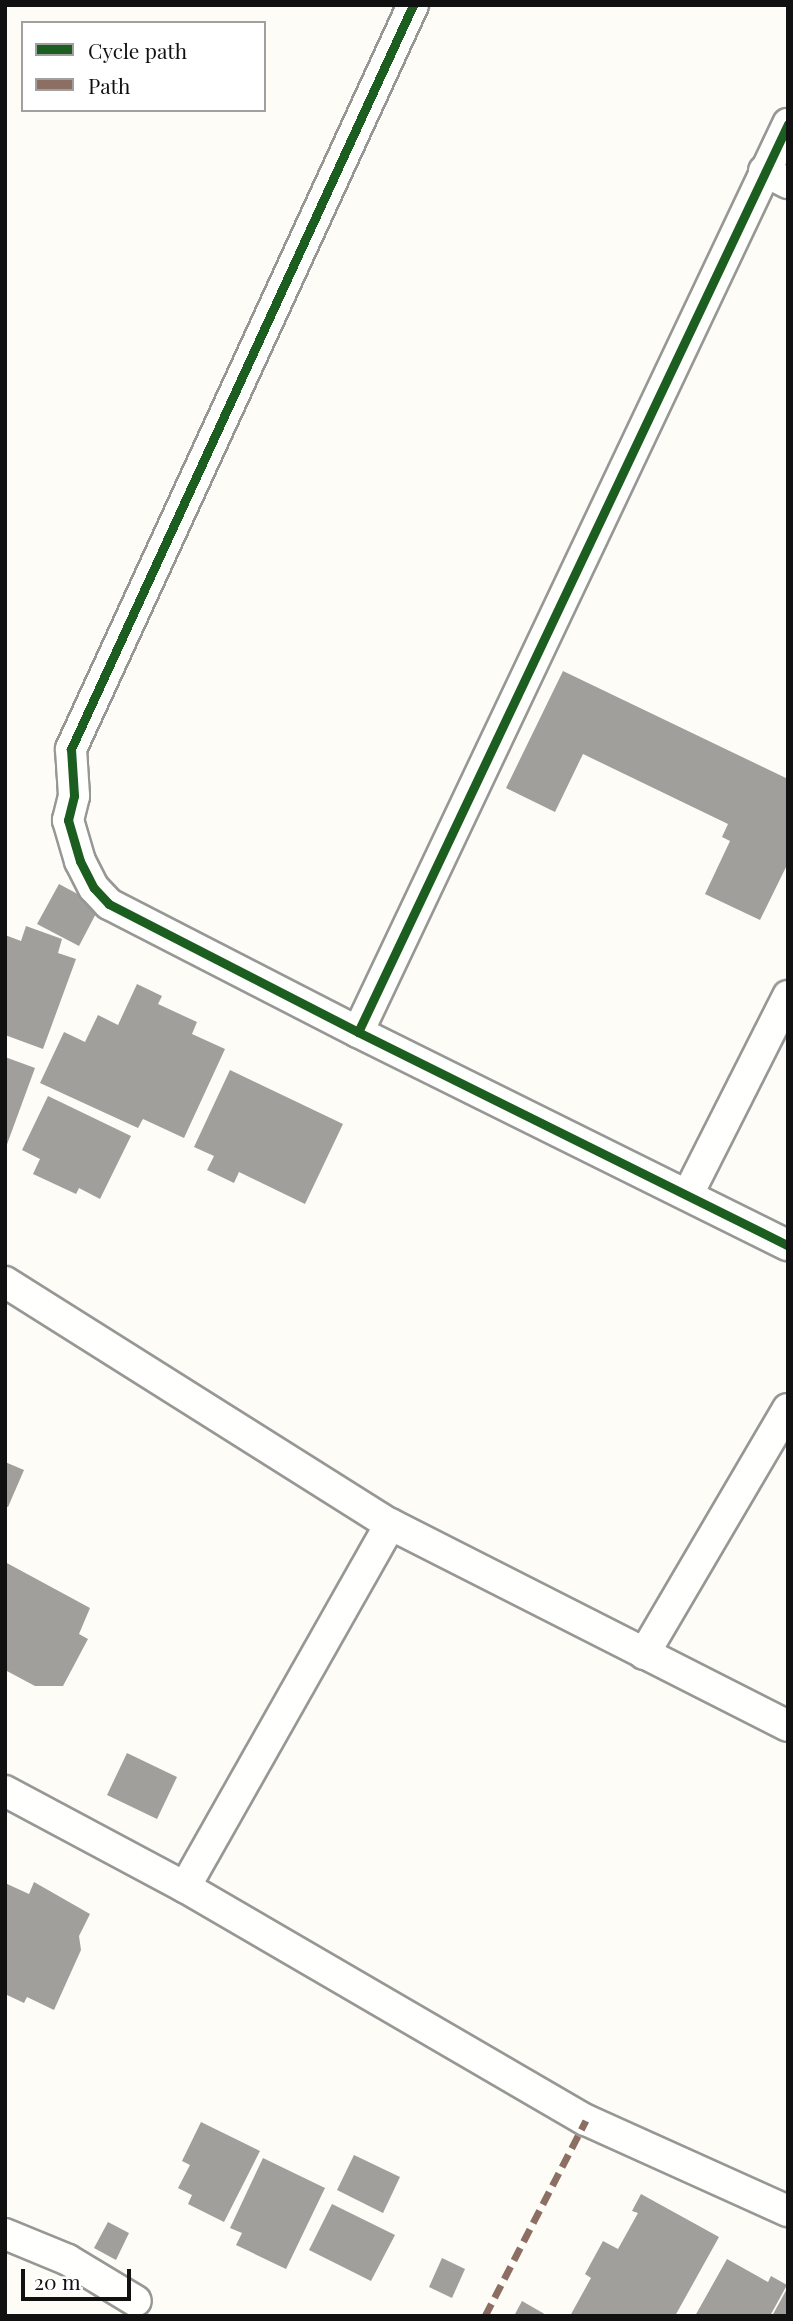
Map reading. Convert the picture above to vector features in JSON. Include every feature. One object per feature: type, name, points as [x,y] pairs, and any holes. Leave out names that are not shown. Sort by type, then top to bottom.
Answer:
[{"type":"street","points":[[413,5],[71,749],[74,796],[68,820],[80,861],[94,888],[109,904],[358,1032],[788,1245]]},
{"type":"street","points":[[358,1032],[776,177],[788,124]]},
{"type":"street","points":[[688,1194],[788,996]]},
{"type":"street","points":[[5,1282],[390,1524],[788,1726]]},
{"type":"street","points":[[644,1654],[788,1409]]},
{"type":"street","points":[[185,1887],[390,1524]]},
{"type":"street","points":[[5,1791],[185,1887],[586,2120],[788,2211]]},
{"type":"street","points":[[5,2234],[68,2260],[136,2301]]},
{"type":"building","points":[[563,671],[788,779],[788,863],[760,920],[705,894],[730,841],[722,837],[728,824],[583,754],[555,812],[506,788]]},
{"type":"building","points":[[59,884],[100,906],[79,946],[37,924]]},
{"type":"building","points":[[26,926],[62,939],[58,953],[76,959],[43,1049],[5,1035],[5,935],[21,941]]},
{"type":"building","points":[[137,984],[162,996],[158,1004],[197,1022],[192,1034],[225,1049],[184,1138],[143,1119],[138,1128],[40,1083],[64,1032],[85,1042],[98,1015],[118,1025]]},
{"type":"building","points":[[5,1057],[35,1068],[6,1147],[5,1147]]},
{"type":"building","points":[[230,1070],[343,1124],[305,1204],[239,1172],[234,1183],[207,1170],[214,1156],[194,1147]]},
{"type":"building","points":[[48,1096],[131,1136],[100,1199],[79,1188],[76,1194],[33,1174],[40,1159],[22,1150]]},
{"type":"building","points":[[5,1462],[24,1470],[8,1507],[5,1506]]},
{"type":"building","points":[[5,1562],[90,1608],[79,1634],[88,1639],[63,1686],[35,1686],[5,1670]]},
{"type":"building","points":[[127,1753],[177,1777],[157,1819],[107,1795]]},
{"type":"building","points":[[34,1882],[90,1914],[79,1936],[81,1950],[54,2010],[27,1997],[24,2003],[5,1994],[5,1883],[29,1894]]},
{"type":"building","points":[[201,2122],[260,2151],[224,2222],[188,2204],[192,2195],[178,2188],[190,2165],[182,2161]]},
{"type":"building","points":[[354,2155],[400,2177],[383,2213],[337,2190]]},
{"type":"building","points":[[263,2158],[325,2188],[286,2269],[236,2245],[242,2233],[230,2228]]},
{"type":"building","points":[[641,2194],[719,2237],[675,2316],[570,2316],[591,2278],[585,2274],[603,2241],[618,2249],[638,2213],[632,2211]]},
{"type":"building","points":[[332,2204],[395,2235],[371,2281],[309,2250]]},
{"type":"building","points":[[108,2222],[129,2233],[116,2260],[94,2248]]},
{"type":"building","points":[[442,2258],[465,2269],[452,2298],[429,2287]]},
{"type":"building","points":[[727,2259],[768,2282],[771,2276],[787,2285],[770,2316],[695,2316]]},
{"type":"building","points":[[788,2287],[788,2316],[772,2316]]},
{"type":"building","points":[[522,2301],[548,2316],[514,2316]]},
{"type":"marked path","points":[[485,2316],[586,2120]]},
{"type":"cycle path","points":[[413,5],[71,749],[74,796],[68,820],[80,861],[94,888],[109,904],[358,1032],[788,1245]]},
{"type":"cycle path","points":[[358,1032],[788,124]]}]
